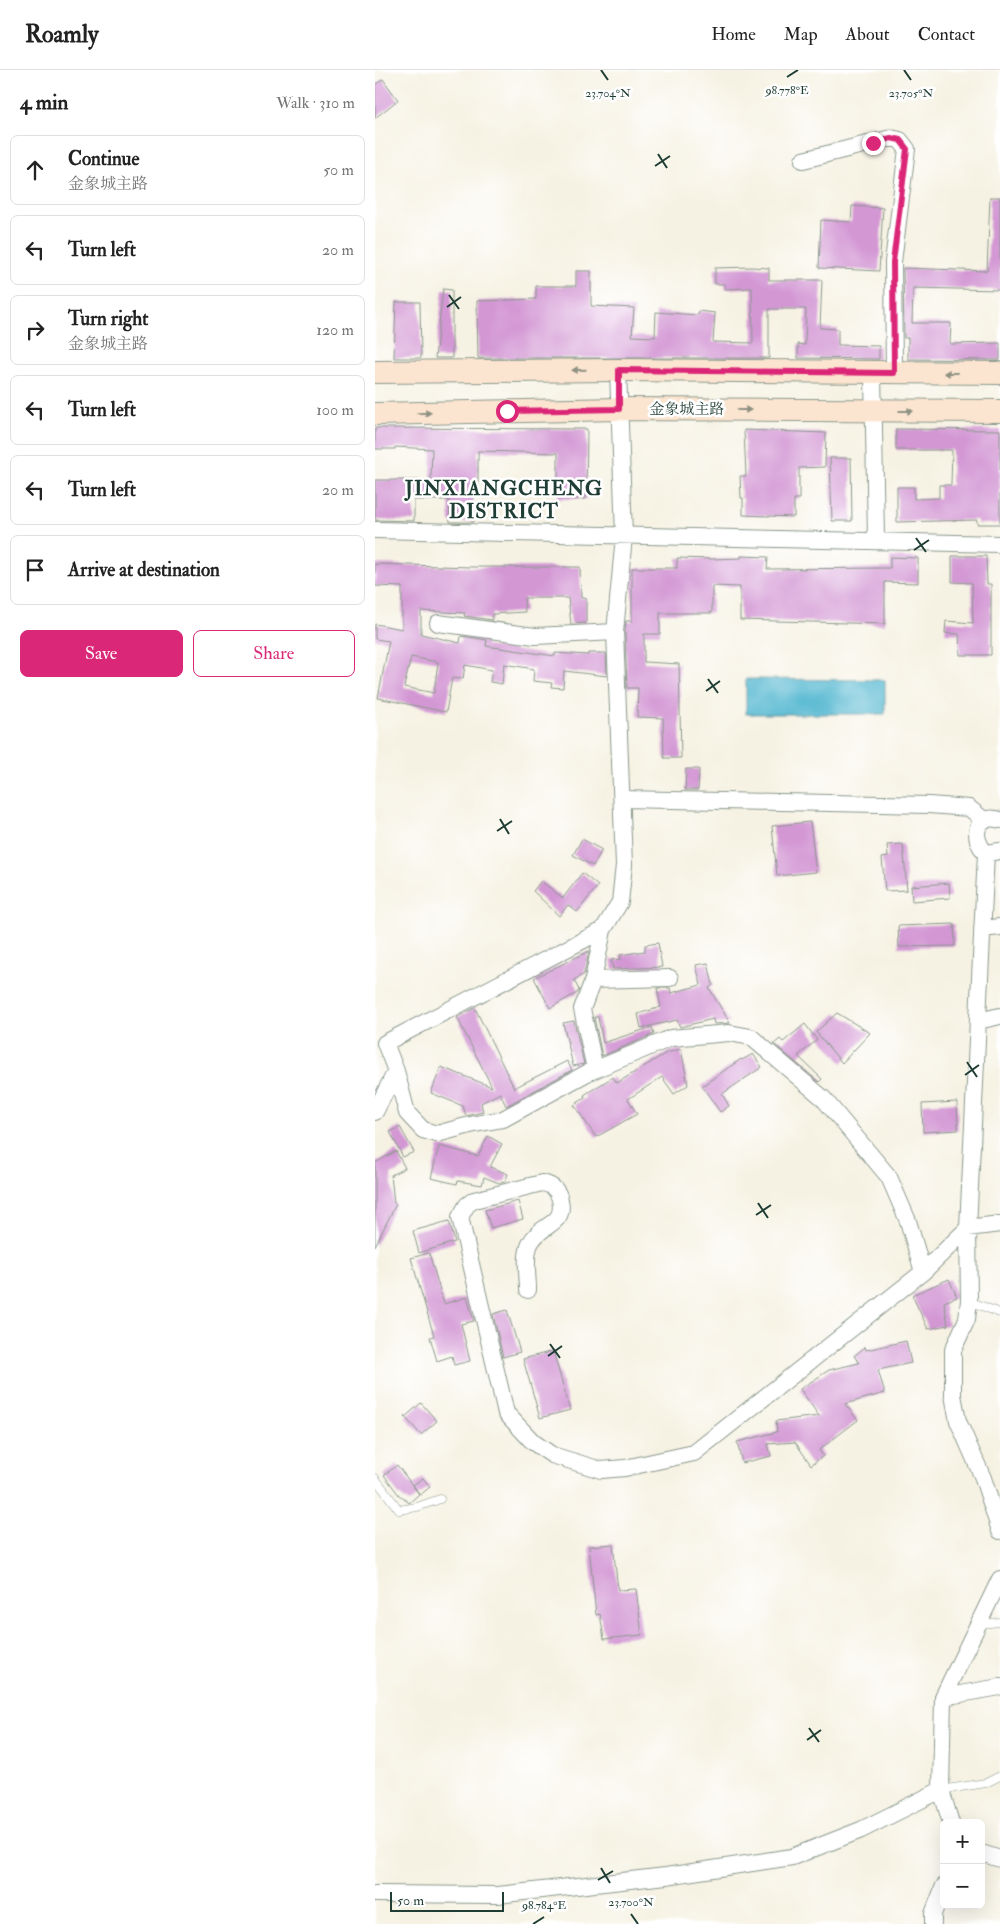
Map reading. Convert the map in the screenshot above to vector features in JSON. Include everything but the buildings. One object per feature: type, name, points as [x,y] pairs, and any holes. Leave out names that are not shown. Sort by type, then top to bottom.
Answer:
[{"type":"main road","points":[[375,372],[619,370],[1000,373]]},
{"type":"main road","name":"金象城主路","points":[[375,414],[619,409],[1000,411]]},
{"type":"street","points":[[803,160],[891,138],[900,140],[907,149],[893,262],[883,373],[875,410],[876,540]]},
{"type":"street","points":[[595,1069],[582,1009],[593,980],[603,930],[620,902],[624,865],[615,632],[624,536],[619,370]]},
{"type":"street","points":[[375,530],[1000,544]]},
{"type":"street","points":[[438,623],[535,636],[615,632]]},
{"type":"street","points":[[622,799],[929,805],[969,808],[992,820]]},
{"type":"street","points":[[992,820],[980,824],[976,836],[980,847],[993,852],[982,929],[977,1021],[968,1228],[969,1300],[967,1319],[953,1350],[953,1395],[958,1421],[983,1478],[999,1528]]},
{"type":"street","points":[[982,929],[1000,927]]},
{"type":"street","points":[[603,930],[380,1044],[396,1071],[407,1113],[423,1130],[437,1134],[503,1119],[595,1069],[671,1038],[729,1033],[751,1037],[823,1098],[889,1177],[908,1221],[923,1272]]},
{"type":"street","points":[[593,980],[670,978]]},
{"type":"street","points":[[977,1021],[1000,1016]]},
{"type":"street","points":[[375,1112],[396,1071]]},
{"type":"street","points":[[528,1290],[527,1253],[531,1242],[542,1229],[558,1218],[563,1211],[559,1194],[552,1185],[542,1183],[474,1200],[467,1205],[460,1217],[506,1412],[533,1442],[552,1455],[601,1470],[625,1468],[693,1453],[923,1272],[968,1228],[1000,1224]]},
{"type":"street","points":[[950,1819],[941,1790],[943,1697],[1000,1579]]},
{"type":"street","points":[[943,1697],[1000,1687]]},
{"type":"street","points":[[375,1894],[498,1895],[666,1876],[792,1857],[861,1830],[941,1790]]},
{"type":"street","points":[[985,1854],[1000,1859]]},
{"type":"street","points":[[933,1924],[933,1914],[940,1896]]},
{"type":"lane","points":[[969,1300],[1000,1313]]},
{"type":"lane","points":[[375,1478],[399,1510],[417,1507],[440,1499]]},
{"type":"lane","points":[[979,1624],[1000,1622]]},
{"type":"lane","points":[[941,1790],[986,1783],[1000,1776]]},
{"type":"water","points":[[746,679],[885,680],[885,714],[746,714]]},
{"type":"district","name":"JINXIANGCHENG DISTRICT","points":[[504,500]]},
{"type":"route","points":[[507,411],[619,409],[619,370],[894,373],[893,262],[907,149],[900,140],[891,138],[873,143]]}]
